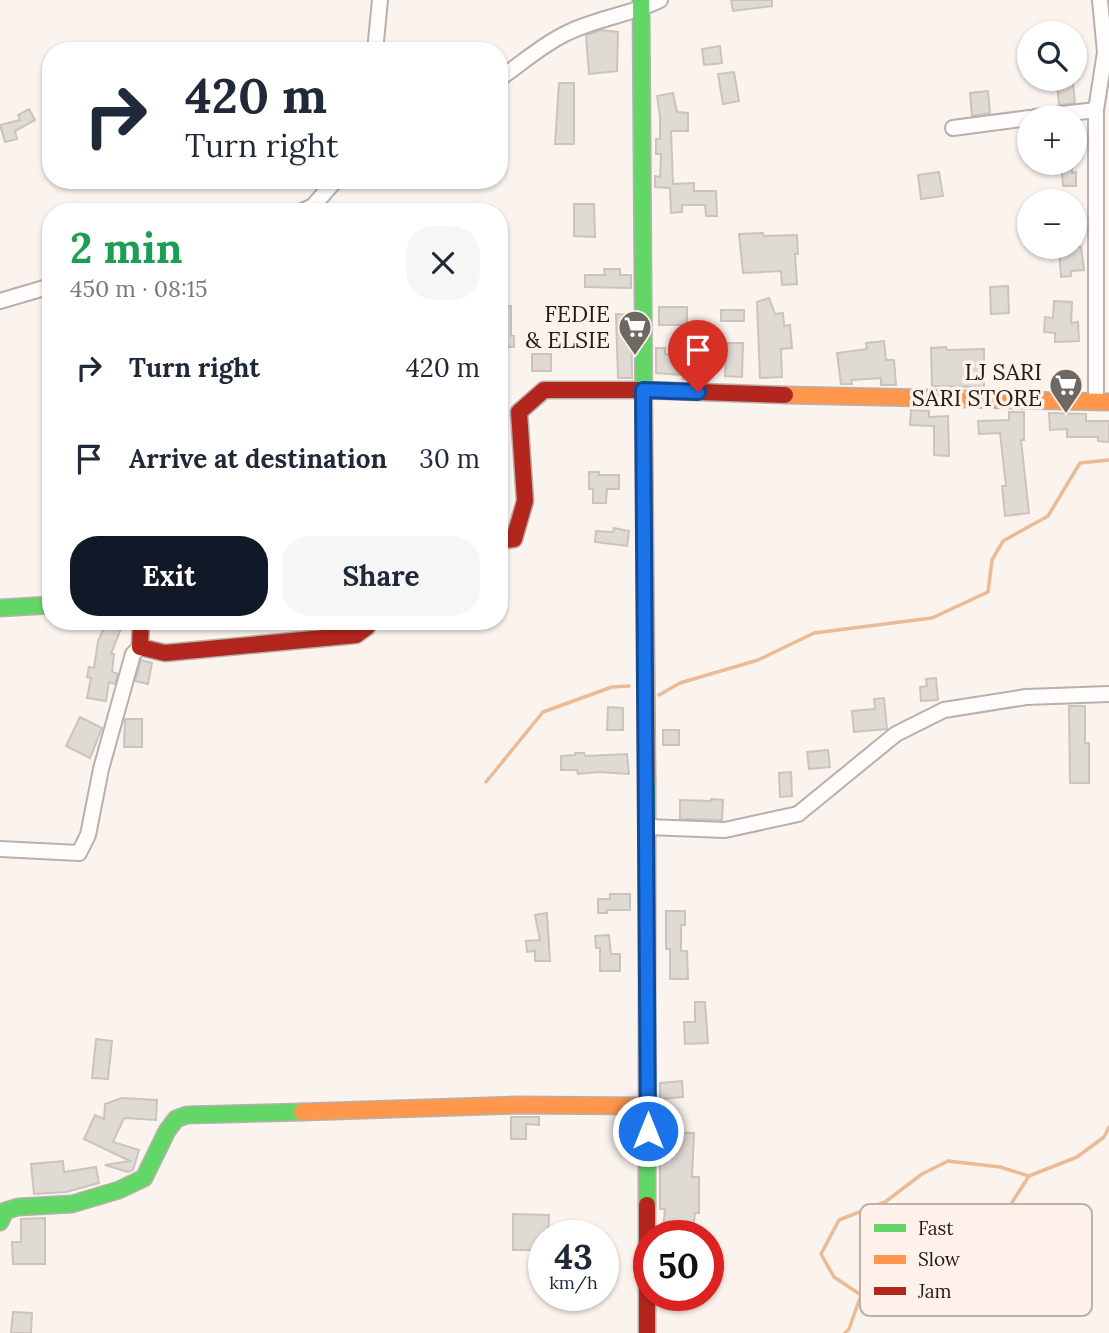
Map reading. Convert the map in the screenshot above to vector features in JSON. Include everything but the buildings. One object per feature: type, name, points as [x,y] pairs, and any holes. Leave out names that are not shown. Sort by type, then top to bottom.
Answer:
[{"type":"street","points":[[376,42],[380,0]]},
{"type":"street","points":[[508,73],[565,33],[660,0]]},
{"type":"street","points":[[508,540],[514,539],[525,501],[519,412],[544,390],[643,390],[779,396],[1102,402],[1102,133],[1096,110],[1105,52],[1100,0]]},
{"type":"street","points":[[641,5],[647,827],[647,1333]]},
{"type":"street","points":[[1087,111],[1096,110]]},
{"type":"street","points":[[953,128],[1017,120]]},
{"type":"street","points":[[316,203],[328,189]]},
{"type":"street","points":[[0,301],[42,289]]},
{"type":"street","points":[[0,608],[42,606]]},
{"type":"street","points":[[0,849],[79,853],[88,835],[101,768],[133,654],[140,647],[141,630]]},
{"type":"street","points":[[140,647],[165,653],[356,635],[364,630]]},
{"type":"street","points":[[647,827],[725,830],[798,814],[896,734],[944,710],[1026,697],[1109,694]]},
{"type":"street","points":[[2,1213],[18,1207],[72,1204],[119,1190],[144,1178],[167,1130],[176,1119],[187,1115],[516,1105],[648,1106]]},
{"type":"waterway","points":[[659,695],[680,683],[758,660],[814,633],[932,618],[988,592],[992,560],[1003,541],[1048,516],[1080,463],[1109,460]]},
{"type":"waterway","points":[[486,782],[543,712],[612,687],[629,686]]},
{"type":"waterway","points":[[880,1204],[922,1174],[948,1161],[1000,1167],[1029,1176],[1077,1157],[1104,1137],[1109,1127]]},
{"type":"waterway","points":[[1011,1204],[1029,1176]]},
{"type":"waterway","points":[[860,1212],[839,1220],[821,1254],[834,1277],[860,1294]]},
{"type":"waterway","points":[[845,1333],[849,1329],[860,1298]]},
{"type":"traffic: fast","points":[[641,0],[644,434]]},
{"type":"traffic: fast","points":[[0,608],[42,606]]},
{"type":"traffic: fast","points":[[647,779],[647,1205]]},
{"type":"traffic: fast","points":[[0,1222],[5,1211],[18,1207],[72,1204],[119,1190],[144,1178],[167,1131],[176,1119],[187,1115],[302,1112]]},
{"type":"traffic: slow","points":[[785,395],[1109,402]]},
{"type":"traffic: slow","points":[[644,434],[647,779]]},
{"type":"traffic: slow","points":[[302,1112],[516,1105],[648,1106]]},
{"type":"traffic: jam","points":[[508,540],[514,539],[525,501],[519,412],[544,390],[785,395]]},
{"type":"traffic: jam","points":[[141,630],[140,647],[165,653],[356,635],[363,630]]},
{"type":"traffic: jam","points":[[647,1205],[647,1333]]},
{"type":"place","name":"FEDIE & ELSIE","points":[[635,357]]},
{"type":"place","name":"LJ SARI SARI STORE","points":[[1066,415]]},
{"type":"route","points":[[648,1131],[643,390],[698,392]]}]
